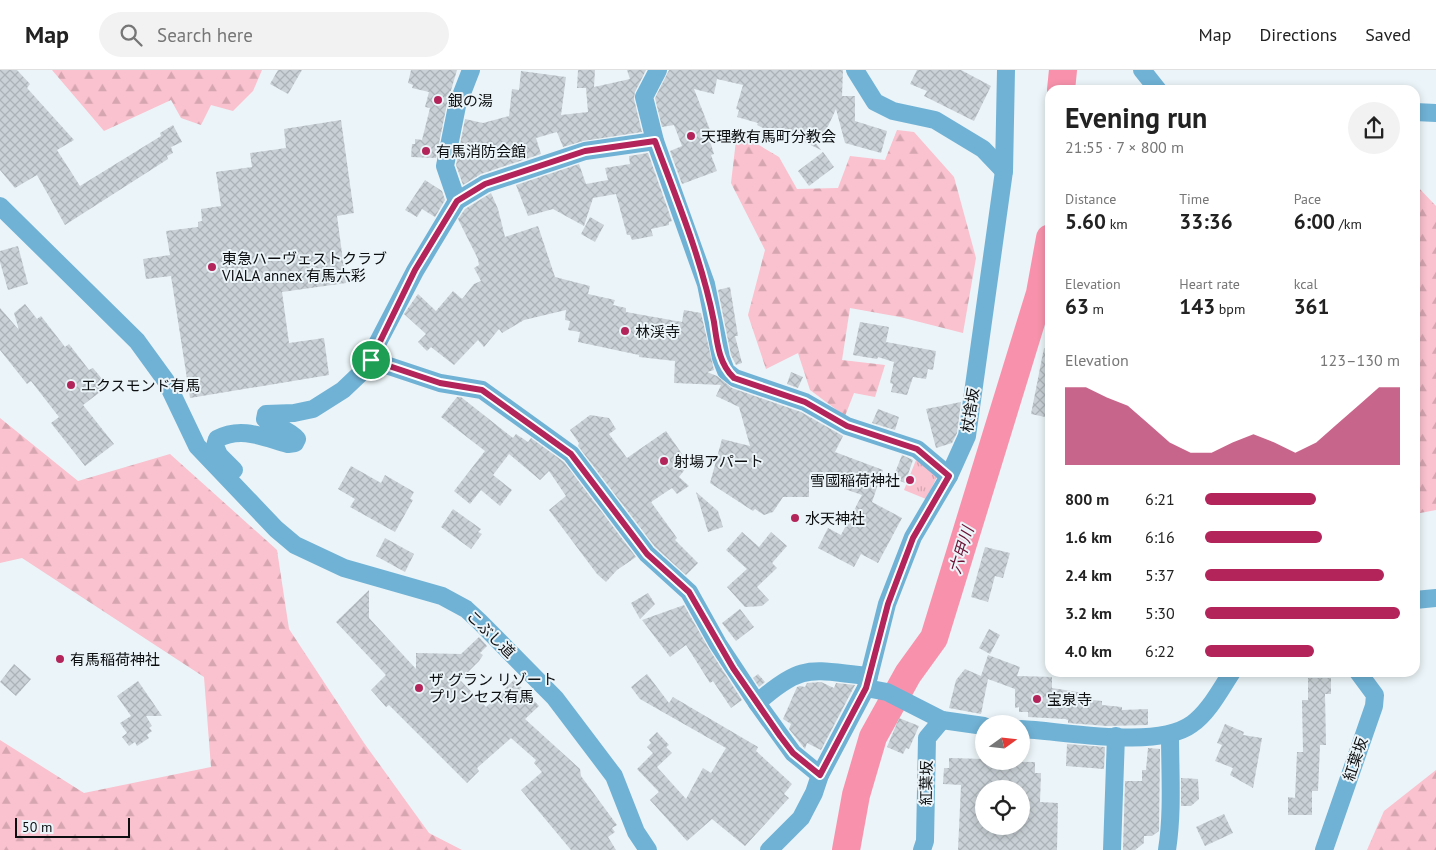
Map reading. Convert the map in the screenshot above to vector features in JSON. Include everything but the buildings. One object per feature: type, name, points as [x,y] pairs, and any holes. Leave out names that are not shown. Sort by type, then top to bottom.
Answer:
[{"type":"street","points":[[457,201],[445,166],[456,106],[471,70]]},
{"type":"street","points":[[658,70],[644,97],[655,141],[706,284],[717,343],[726,371],[734,378],[805,402],[847,426],[917,449],[949,476]]},
{"type":"street","points":[[854,70],[875,102],[892,111],[935,120],[983,149],[1004,170]]},
{"type":"street","name":"杖捨坂","points":[[769,850],[801,818],[814,793],[820,775],[868,682],[888,604],[913,538],[949,476],[967,436],[1004,170],[1006,70]]},
{"type":"street","points":[[1142,70],[1154,85]]},
{"type":"street","points":[[1420,112],[1436,113]]},
{"type":"street","points":[[239,492],[243,480],[219,454],[215,446],[217,439],[226,434],[242,431],[288,444],[295,443],[297,439],[294,435],[274,426],[265,419],[266,414],[294,413],[313,408],[350,384],[371,360],[415,270],[457,201],[485,184],[585,151],[655,141]]},
{"type":"street","name":"こぶし道","points":[[0,206],[137,341],[166,381],[197,446],[276,530],[295,545],[344,568],[442,596],[466,609],[555,698],[614,776],[636,832],[648,850]]},
{"type":"street","points":[[371,360],[440,383],[482,390],[571,454],[647,554],[689,592],[718,644],[757,703],[793,753],[820,775]]},
{"type":"street","points":[[1420,600],[1436,598]]},
{"type":"street","points":[[757,703],[788,679],[805,671],[841,672],[868,682],[942,720],[975,725]]},
{"type":"street","points":[[1030,730],[1116,736],[1170,734],[1182,730],[1202,715],[1229,677]]},
{"type":"street","name":"紅葉坂","points":[[1324,850],[1374,706],[1375,695],[1362,677]]},
{"type":"street","name":"紅葉坂","points":[[922,850],[925,841],[928,738],[942,720]]},
{"type":"street","points":[[1168,850],[1172,822],[1170,787],[1172,755],[1170,734]]},
{"type":"street","points":[[1112,850],[1116,736]]},
{"type":"green space","points":[[52,70],[262,70],[253,91],[233,111],[211,105],[201,125],[181,118],[171,100],[104,131]]},
{"type":"green space","points":[[897,130],[914,132],[954,177],[976,258],[963,333],[900,317],[850,308],[842,360],[885,365],[875,397],[854,393],[845,416],[810,390],[798,353],[766,369],[748,315],[765,250],[731,183],[737,132],[779,157],[797,189],[838,188],[850,156],[885,160]]},
{"type":"green space","points":[[1420,189],[1436,206],[1436,510],[1420,513]]},
{"type":"green space","points":[[0,418],[78,481],[170,454],[277,550],[289,629],[364,743],[429,833],[462,850],[0,850],[0,740],[84,793],[211,767],[204,677],[22,558],[0,563]]},
{"type":"green space","points":[[916,460],[936,469],[938,475],[926,499],[904,490]]},
{"type":"green space","points":[[1436,770],[1436,850],[1367,850],[1384,811]]},
{"type":"waterway","name":"六甲川","points":[[1062,85],[1063,70]]},
{"type":"waterway","name":"六甲川","points":[[846,850],[856,795],[873,737],[908,674],[934,638],[1040,293],[1045,266]]},
{"type":"place","name":"銀の湯","points":[[438,100]]},
{"type":"place","name":"天理教有馬町分教会","points":[[691,136]]},
{"type":"place","name":"有馬消防会館","points":[[426,151]]},
{"type":"place","name":"東急ハーヴェストクラブ VIALA annex 有馬六彩","points":[[212,267]]},
{"type":"place","name":"林渓寺","points":[[625,331]]},
{"type":"place","name":"エクスモンド有馬","points":[[71,385]]},
{"type":"place","name":"射場アパート","points":[[664,461]]},
{"type":"place","name":"雪國稲荷神社","points":[[910,480]]},
{"type":"place","name":"水天神社","points":[[795,518]]},
{"type":"place","name":"有馬稲荷神社","points":[[60,659]]},
{"type":"place","name":"ザ グラン リゾート プリンセス有馬","points":[[419,688]]},
{"type":"place","name":"宝泉寺","points":[[1037,699]]},
{"type":"route","points":[[655,141],[706,284],[717,343],[726,371],[734,378],[805,402],[847,426],[917,449],[940,466],[949,476],[913,538],[888,604],[866,688],[820,775],[793,753],[780,736],[733,668],[689,592],[647,554],[571,454],[535,430],[482,390],[440,383],[371,360],[415,270],[457,201],[485,184],[585,151],[655,141]]}]
